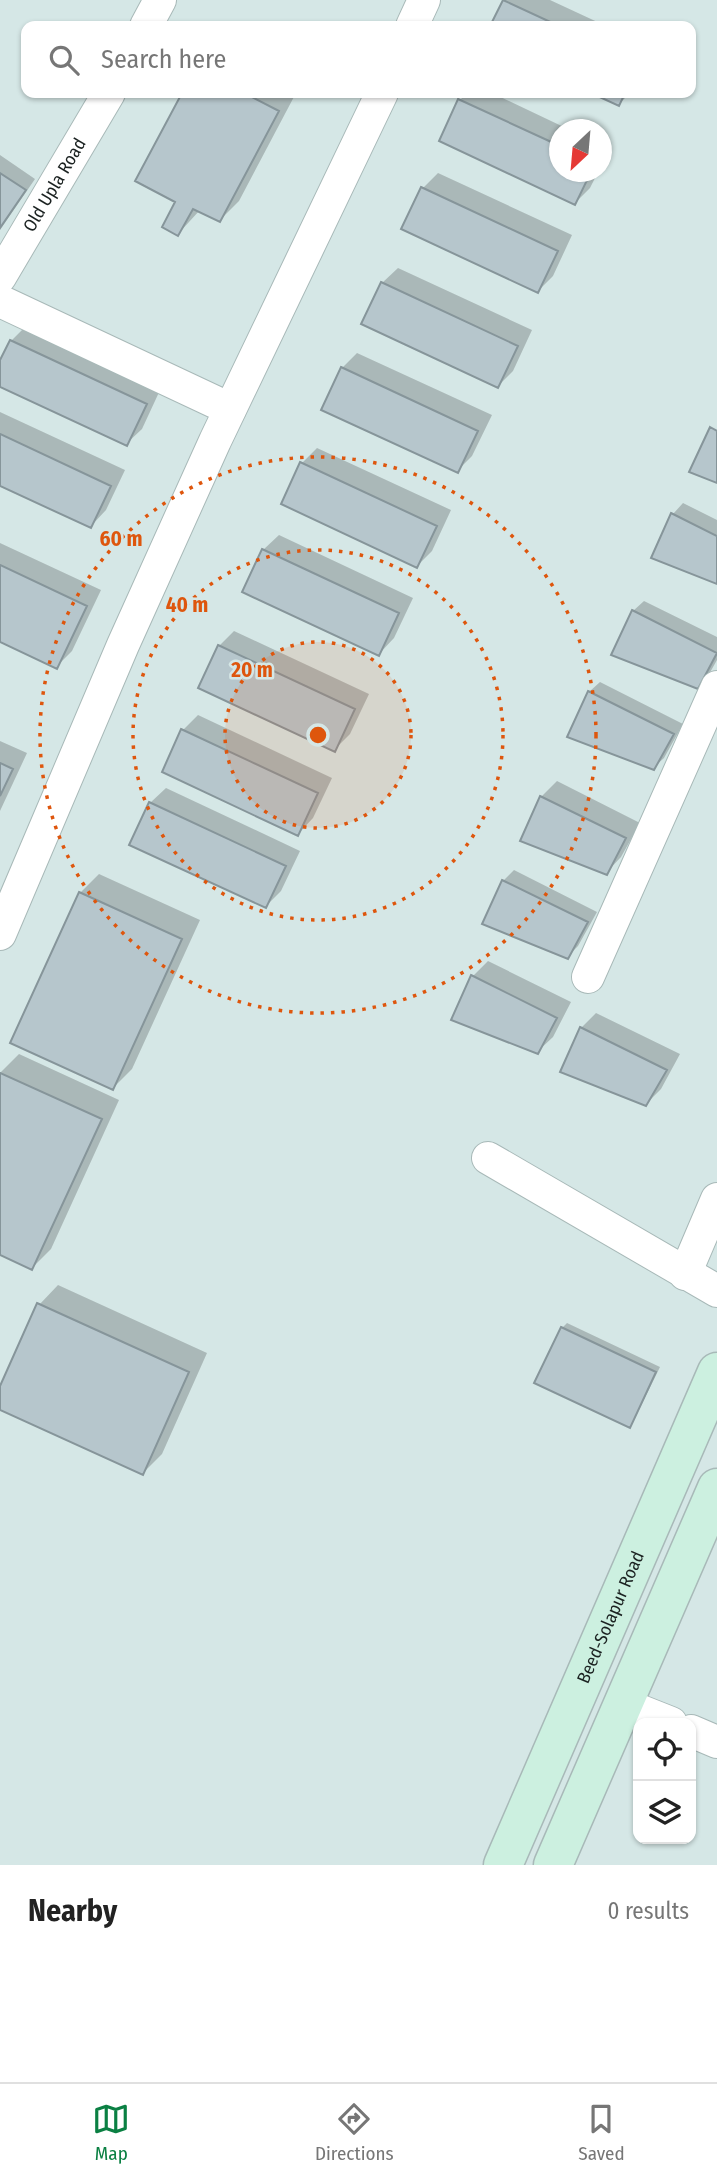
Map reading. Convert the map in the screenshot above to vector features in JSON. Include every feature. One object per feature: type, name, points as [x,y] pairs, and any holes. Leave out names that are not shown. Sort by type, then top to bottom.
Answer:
[{"type":"main road","name":"Beed-Solapur Road","points":[[503,1865],[717,1371]]},
{"type":"main road","points":[[554,1865],[717,1488]]},
{"type":"street","points":[[149,21],[160,0]]},
{"type":"street","points":[[414,21],[424,0]]},
{"type":"street","name":"Old Upla Road","points":[[0,277],[106,98]]},
{"type":"street","points":[[0,934],[123,645],[230,409],[380,98]]},
{"type":"street","points":[[0,301],[230,409]]},
{"type":"street","points":[[588,977],[717,687]]},
{"type":"street","points":[[488,1158],[717,1291]]},
{"type":"street","points":[[685,1274],[717,1199]]},
{"type":"street","points":[[623,1704],[658,1718]]},
{"type":"street","points":[[696,1733],[717,1742]]},
{"type":"building","points":[[503,0],[548,21],[492,21]]},
{"type":"building","points":[[179,98],[254,98],[279,111],[220,222],[193,209],[178,236],[162,227],[175,202],[135,181]]},
{"type":"building","points":[[602,98],[623,98],[619,106]]},
{"type":"building","points":[[458,99],[549,141],[549,182],[586,182],[575,205],[439,141]]},
{"type":"building","points":[[0,173],[26,190],[0,228]]},
{"type":"building","points":[[421,187],[558,251],[538,293],[401,229]]},
{"type":"building","points":[[381,282],[518,346],[498,388],[361,324]]},
{"type":"building","points":[[10,340],[147,404],[127,446],[0,387],[0,360]]},
{"type":"building","points":[[341,367],[478,431],[458,473],[321,410]]},
{"type":"building","points":[[710,427],[717,431],[717,483],[689,472]]},
{"type":"building","points":[[0,434],[111,486],[91,528],[0,486]]},
{"type":"building","points":[[300,462],[437,526],[417,568],[281,504]]},
{"type":"building","points":[[671,513],[717,536],[717,584],[651,558]]},
{"type":"building","points":[[262,549],[399,613],[379,656],[242,592]]},
{"type":"building","points":[[0,565],[87,606],[57,669],[0,642]]},
{"type":"building","points":[[632,610],[717,653],[698,689],[611,655]]},
{"type":"building","points":[[218,645],[355,709],[335,752],[198,688]]},
{"type":"building","points":[[588,691],[674,734],[654,770],[567,737]]},
{"type":"building","points":[[181,729],[318,793],[298,836],[162,772]]},
{"type":"building","points":[[0,763],[13,769],[0,796]]},
{"type":"building","points":[[540,796],[626,838],[607,875],[520,841]]},
{"type":"building","points":[[149,802],[286,866],[266,908],[129,845]]},
{"type":"building","points":[[502,880],[588,922],[568,959],[482,924]]},
{"type":"building","points":[[79,892],[182,939],[113,1090],[10,1043]]},
{"type":"building","points":[[471,975],[557,1018],[538,1054],[451,1020]]},
{"type":"building","points":[[580,1027],[667,1070],[646,1106],[560,1072]]},
{"type":"building","points":[[0,1073],[102,1119],[32,1270],[0,1255]]},
{"type":"building","points":[[37,1303],[189,1372],[143,1475],[0,1410],[0,1386]]},
{"type":"building","points":[[561,1327],[656,1372],[630,1428],[534,1383]]}]
